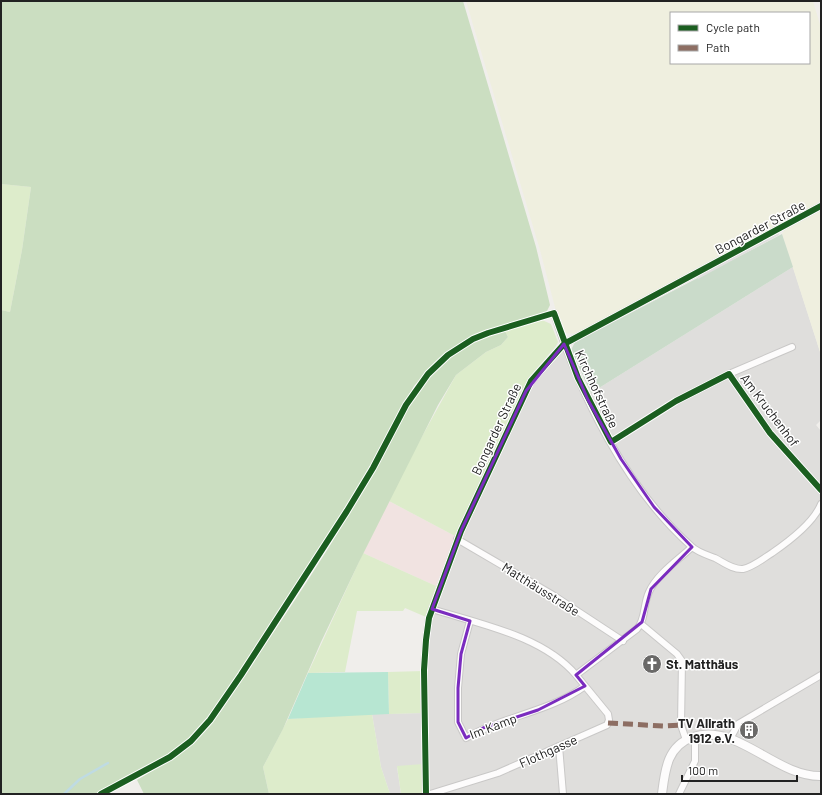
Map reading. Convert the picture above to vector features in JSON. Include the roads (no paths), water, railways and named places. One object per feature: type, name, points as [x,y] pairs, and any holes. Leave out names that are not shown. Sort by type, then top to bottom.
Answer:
[{"type":"street","name":"Bongarder Straße","points":[[426,794],[425,654],[427,627],[457,539],[528,386],[541,368],[564,344],[821,206]]},
{"type":"street","name":"Kirchhofstraße","points":[[554,313],[564,344],[584,393],[611,442],[645,495],[692,547]]},
{"type":"street","name":"Am Kruchenhof","points":[[611,442],[671,404],[729,374],[792,347]]},
{"type":"street","name":"Am Kruchenhof","points":[[729,374],[770,433],[821,490]]},
{"type":"street","points":[[576,675],[623,641],[642,624],[644,605],[651,588],[692,547],[731,566],[745,568],[768,555],[789,540],[812,518],[821,504]]},
{"type":"street","name":"Matthäusstraße","points":[[457,539],[623,641]]},
{"type":"street","name":"Flothgasse","points":[[430,794],[498,773],[604,726],[609,721],[607,712],[576,675],[538,644],[432,609]]},
{"type":"street","name":"Im Kamp","points":[[470,621],[461,654],[458,688],[458,722],[466,738],[483,728],[538,710],[585,686]]},
{"type":"street","points":[[642,624],[677,654],[682,661],[681,725],[686,740]]},
{"type":"street","points":[[730,739],[738,724],[821,675]]},
{"type":"street","points":[[662,794],[668,759],[676,748],[686,740],[695,736],[709,734],[730,739],[789,770],[802,774],[821,776]]},
{"type":"street","points":[[679,794],[695,761],[695,736]]},
{"type":"street","points":[[559,746],[563,794]]},
{"type":"waterway","points":[[64,794],[80,779],[108,763]]},
{"type":"place","name":"St. Matthäus","points":[[652,664]]},
{"type":"place","name":"TV Allrath 1912 e.V.","points":[[749,730]]}]
